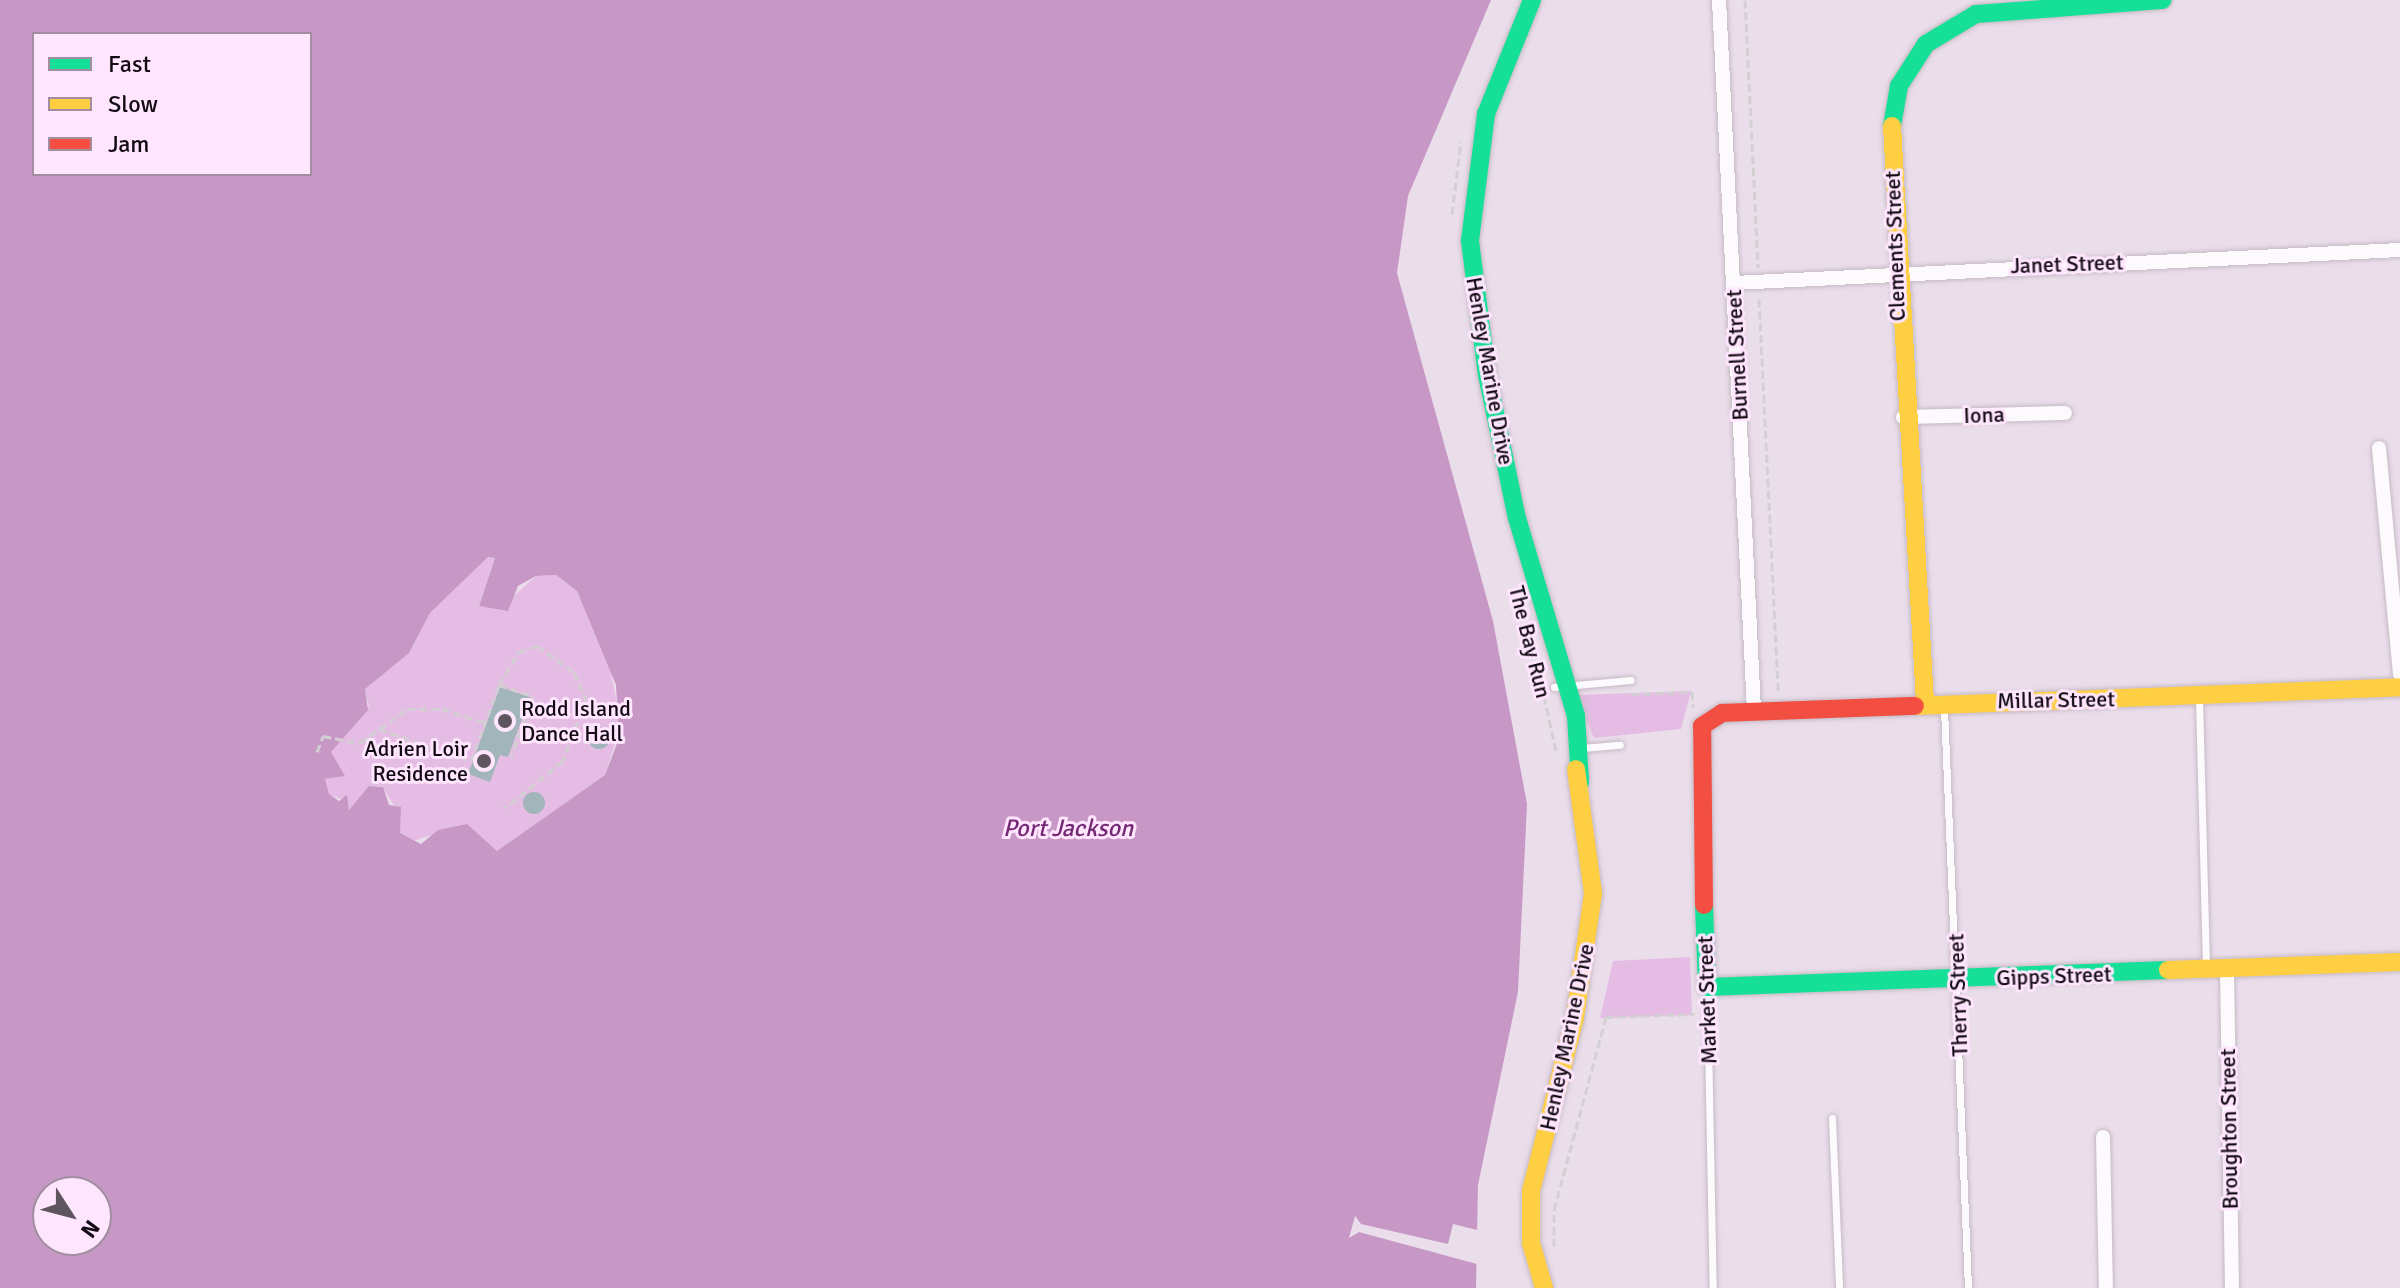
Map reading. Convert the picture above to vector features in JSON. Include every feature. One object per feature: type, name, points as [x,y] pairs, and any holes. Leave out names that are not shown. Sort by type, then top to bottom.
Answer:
[{"type":"street","name":"Henley Marine Drive","points":[[1532,0],[1486,114],[1470,241],[1487,375],[1560,687],[1570,755],[1580,782],[1591,922],[1531,1191],[1531,1243],[1544,1288]]},
{"type":"street","name":"Burnell Street","points":[[1719,0],[1754,710]]},
{"type":"street","name":"Clements Street","points":[[1934,702],[1903,417],[1892,119],[1899,86],[1926,44],[1976,14],[2014,6],[2162,0]]},
{"type":"street","name":"Janet Street","points":[[1734,283],[1896,270],[2400,250]]},
{"type":"street","name":"Iona","points":[[1903,417],[2065,413]]},
{"type":"street","points":[[2379,448],[2400,674]]},
{"type":"street","name":"Millar Street","points":[[1712,716],[1754,710],[1934,702],[2199,697],[2400,687]]},
{"type":"street","name":"Market Street","points":[[1707,987],[1697,747],[1712,716]]},
{"type":"street","name":"Gipps Street","points":[[1707,987],[2206,972],[2400,962]]},
{"type":"street","name":"Broughton Street","points":[[2227,970],[2232,1288]]},
{"type":"street","points":[[2103,1137],[2106,1288]]},
{"type":"lane","points":[[1560,687],[1631,680]]},
{"type":"lane","points":[[2199,697],[2206,972]]},
{"type":"lane","name":"Therry Street","points":[[1934,702],[1957,978],[1968,1288]]},
{"type":"lane","points":[[1570,755],[1620,745]]},
{"type":"lane","name":"Market Street","points":[[1707,987],[1713,1288]]},
{"type":"lane","points":[[1832,1118],[1839,1288]]},
{"type":"path","points":[[1745,0],[1778,692]]},
{"type":"path","points":[[1452,224],[1464,131]]},
{"type":"path","name":"The Bay Run","points":[[1526,623],[1570,755]]},
{"type":"path","points":[[379,729],[471,761],[499,685],[519,652],[537,646],[574,672],[586,700],[563,761],[505,808]]},
{"type":"path","points":[[499,685],[533,696],[511,757]]},
{"type":"path","points":[[1620,695],[1692,692]]},
{"type":"path","points":[[317,752],[323,736],[353,744],[379,729],[400,711],[421,707],[485,723]]},
{"type":"path","name":"Henley Marine Drive","points":[[1556,1258],[1554,1210],[1606,1017],[1689,1014]]},
{"type":"shaded area","points":[[488,557],[495,558],[479,606],[500,608],[536,576],[556,575],[577,591],[610,667],[621,725],[605,775],[497,851],[466,824],[413,841],[400,833],[396,808],[381,786],[371,786],[349,810],[347,801],[329,795],[325,779],[339,777],[331,752],[369,706],[364,689],[409,653],[430,613]]},
{"type":"shaded area","points":[[1691,691],[1681,729],[1594,738],[1576,695]]},
{"type":"shaded area","points":[[1690,957],[1692,1015],[1600,1018],[1613,961]]},
{"type":"water","name":"Port Jackson","points":[[0,0],[1491,0],[1408,196],[1397,273],[1493,621],[1527,804],[1518,992],[1478,1185],[1476,1288],[0,1288]],"holes":[[[488,557],[495,558],[479,606],[508,611],[518,586],[536,576],[556,575],[577,591],[616,685],[619,738],[605,775],[497,851],[467,824],[438,830],[421,844],[400,833],[401,807],[389,805],[383,787],[369,786],[349,810],[347,795],[339,801],[329,794],[325,779],[345,776],[331,752],[368,710],[365,689],[409,653],[430,613]]]},
{"type":"pier","points":[[1355,1216],[1361,1224],[1448,1244],[1453,1224],[1477,1230],[1477,1264],[1359,1232],[1349,1238]]},
{"type":"building","name":"Rodd Island Dance Hall","points":[[500,687],[530,697],[508,757],[500,755],[490,782],[468,774]]},
{"type":"building","points":[[599,727],[607,730],[610,738],[607,746],[599,749],[591,746],[588,738],[591,730]]},
{"type":"building","points":[[534,792],[542,795],[545,803],[542,811],[534,814],[526,811],[523,803],[526,795]]},
{"type":"traffic: fast","points":[[1532,0],[1486,114],[1470,241],[1487,375],[1517,518],[1576,716],[1580,782]]},
{"type":"traffic: fast","points":[[1892,126],[1899,86],[1926,44],[1976,14],[2162,0]]},
{"type":"traffic: fast","points":[[1704,905],[1707,987],[2168,970]]},
{"type":"traffic: slow","points":[[1892,126],[1925,702]]},
{"type":"traffic: slow","points":[[1915,706],[2400,687]]},
{"type":"traffic: slow","points":[[1544,1288],[1531,1243],[1531,1191],[1575,1017],[1593,893],[1576,769]]},
{"type":"traffic: slow","points":[[2168,970],[2400,962]]},
{"type":"traffic: jam","points":[[1704,905],[1702,726],[1722,713],[1915,706]]},
{"type":"place","name":"Rodd Island Dance Hall","points":[[505,721]]},
{"type":"place","name":"Adrien Loir Residence","points":[[484,761]]}]
